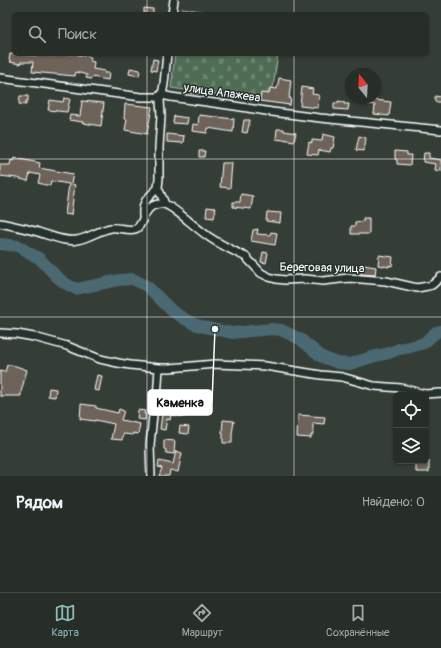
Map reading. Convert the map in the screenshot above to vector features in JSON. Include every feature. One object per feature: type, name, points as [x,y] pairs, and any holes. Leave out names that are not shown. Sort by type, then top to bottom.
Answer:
[{"type":"street","points":[[172,12],[174,0]]},
{"type":"street","points":[[0,223],[71,241],[83,239],[112,228],[136,228],[140,224],[145,213],[152,206],[157,204],[165,204],[158,188],[161,116],[160,100],[162,95],[167,56]]},
{"type":"street","name":"улица Апажева","points":[[0,78],[141,97],[156,97],[162,95],[272,112],[441,130]]},
{"type":"street","points":[[143,217],[145,202],[148,197],[158,188]]},
{"type":"street","name":"Береговая улица","points":[[165,204],[208,236],[246,257],[263,275],[276,279],[305,279],[322,281],[349,278],[386,281],[418,288],[432,285],[441,277]]},
{"type":"street","points":[[0,334],[17,334],[44,340],[73,348],[118,364],[159,368],[216,364],[265,366],[342,377],[374,386],[401,388],[425,394],[441,393]]},
{"type":"street","points":[[151,476],[150,445],[153,415],[157,399],[159,368]]},
{"type":"green space","points":[[182,8],[207,12],[181,12]]},
{"type":"green space","points":[[175,56],[278,56],[273,88],[270,88],[268,102],[171,88]]},
{"type":"building","points":[[144,8],[153,9],[153,12],[144,12]]},
{"type":"building","points":[[10,54],[12,54],[12,56],[91,57],[90,61],[94,62],[93,69],[105,71],[104,73],[109,73],[108,80],[92,77],[91,79],[86,78],[87,75],[76,72],[75,76],[32,72],[33,62],[21,62],[20,64],[10,62],[11,61],[9,60]]},
{"type":"building","points":[[153,59],[158,60],[156,71],[151,70]]},
{"type":"building","points":[[130,68],[140,70],[139,76],[129,74]]},
{"type":"building","points":[[279,78],[291,80],[289,98],[291,98],[290,105],[260,101],[261,93],[269,94],[270,88],[277,89]]},
{"type":"building","points":[[191,86],[201,87],[200,94],[190,93]]},
{"type":"building","points":[[302,87],[313,89],[312,94],[319,95],[318,108],[300,106]]},
{"type":"building","points":[[20,96],[28,96],[26,105],[19,104]]},
{"type":"building","points":[[435,96],[441,97],[441,102],[435,102]]},
{"type":"building","points":[[64,98],[70,99],[67,112],[48,110],[50,100],[63,102]]},
{"type":"building","points":[[82,101],[104,103],[101,126],[69,120],[70,115],[80,116]]},
{"type":"building","points":[[338,101],[344,102],[344,104],[349,104],[348,110],[334,109],[334,103],[338,103]]},
{"type":"building","points":[[381,101],[391,102],[389,116],[374,114],[375,105],[368,104],[381,104]]},
{"type":"building","points":[[125,104],[152,107],[147,134],[125,130],[127,119],[124,119]]},
{"type":"building","points":[[199,115],[234,119],[233,132],[208,128],[207,133],[192,131],[193,124],[198,125]]},
{"type":"building","points":[[174,116],[188,118],[187,124],[173,123]]},
{"type":"building","points":[[244,120],[250,120],[247,133],[242,132]]},
{"type":"building","points":[[277,129],[284,129],[284,131],[296,133],[294,141],[276,139]]},
{"type":"building","points":[[167,134],[184,136],[183,143],[167,142]]},
{"type":"building","points":[[323,134],[335,137],[333,148],[331,148],[330,152],[319,150],[318,155],[307,154],[309,142],[312,143],[312,140],[322,141]]},
{"type":"building","points":[[359,136],[366,138],[364,151],[356,150]]},
{"type":"building","points":[[199,151],[205,151],[204,157],[199,157]]},
{"type":"building","points":[[395,151],[407,152],[407,155],[411,155],[410,165],[397,164],[397,160],[395,159]]},
{"type":"building","points":[[424,153],[429,153],[429,158],[441,160],[441,171],[435,170],[436,164],[423,162]]},
{"type":"building","points":[[14,158],[40,163],[39,168],[73,174],[71,184],[75,185],[71,215],[65,214],[69,184],[51,181],[50,186],[38,183],[40,175],[30,173],[28,181],[0,176],[0,165],[10,165],[11,160],[13,161]]},
{"type":"building","points":[[222,163],[232,163],[230,188],[220,187]]},
{"type":"building","points":[[241,194],[253,196],[251,209],[233,207],[233,202],[240,202]]},
{"type":"building","points":[[207,207],[216,208],[214,218],[206,217]]},
{"type":"building","points":[[267,212],[281,213],[280,223],[266,221]]},
{"type":"building","points":[[363,218],[369,218],[369,234],[351,234],[351,226],[355,226],[355,222],[363,221]]},
{"type":"building","points":[[258,229],[257,234],[270,235],[271,232],[277,233],[275,245],[251,241],[253,230]]},
{"type":"building","points":[[263,252],[268,253],[266,263],[261,262]]},
{"type":"building","points":[[379,255],[393,257],[392,266],[389,265],[389,267],[378,265]]},
{"type":"building","points":[[363,265],[376,267],[375,275],[361,274]]},
{"type":"building","points":[[7,365],[16,366],[27,370],[21,396],[0,396],[0,371],[5,372]]},
{"type":"building","points":[[97,375],[102,376],[99,391],[94,390]]},
{"type":"building","points":[[49,388],[56,389],[55,397],[48,396]]},
{"type":"building","points":[[170,401],[187,404],[185,417],[171,415],[170,420],[167,419],[165,430],[160,429],[163,406],[169,407]]},
{"type":"building","points":[[81,404],[96,406],[96,408],[118,413],[119,409],[124,411],[121,420],[140,424],[138,434],[123,434],[122,440],[111,439],[114,424],[80,419]]},
{"type":"building","points":[[138,410],[145,411],[145,420],[137,419]]},
{"type":"building","points":[[298,415],[325,417],[324,424],[313,423],[313,435],[311,435],[311,438],[297,437]]},
{"type":"building","points":[[223,420],[234,421],[232,443],[223,443]]},
{"type":"building","points":[[180,426],[189,427],[188,434],[179,433]]},
{"type":"building","points":[[164,440],[175,441],[174,454],[166,453],[166,450],[164,449]]},
{"type":"building","points":[[176,451],[182,453],[178,472],[170,470],[169,476],[159,476],[162,468],[158,467],[159,461],[173,464]]},
{"type":"building","points":[[416,464],[429,464],[429,472],[416,472]]},
{"type":"waterway","points":[[0,244],[18,246],[39,258],[62,281],[76,289],[119,280],[133,279],[148,287],[172,311],[194,324],[232,333],[271,329],[281,330],[300,339],[322,357],[338,363],[350,364],[424,343],[436,332],[441,331]]},
{"type":"place","name":"Каменка","points":[[215,329]]}]
